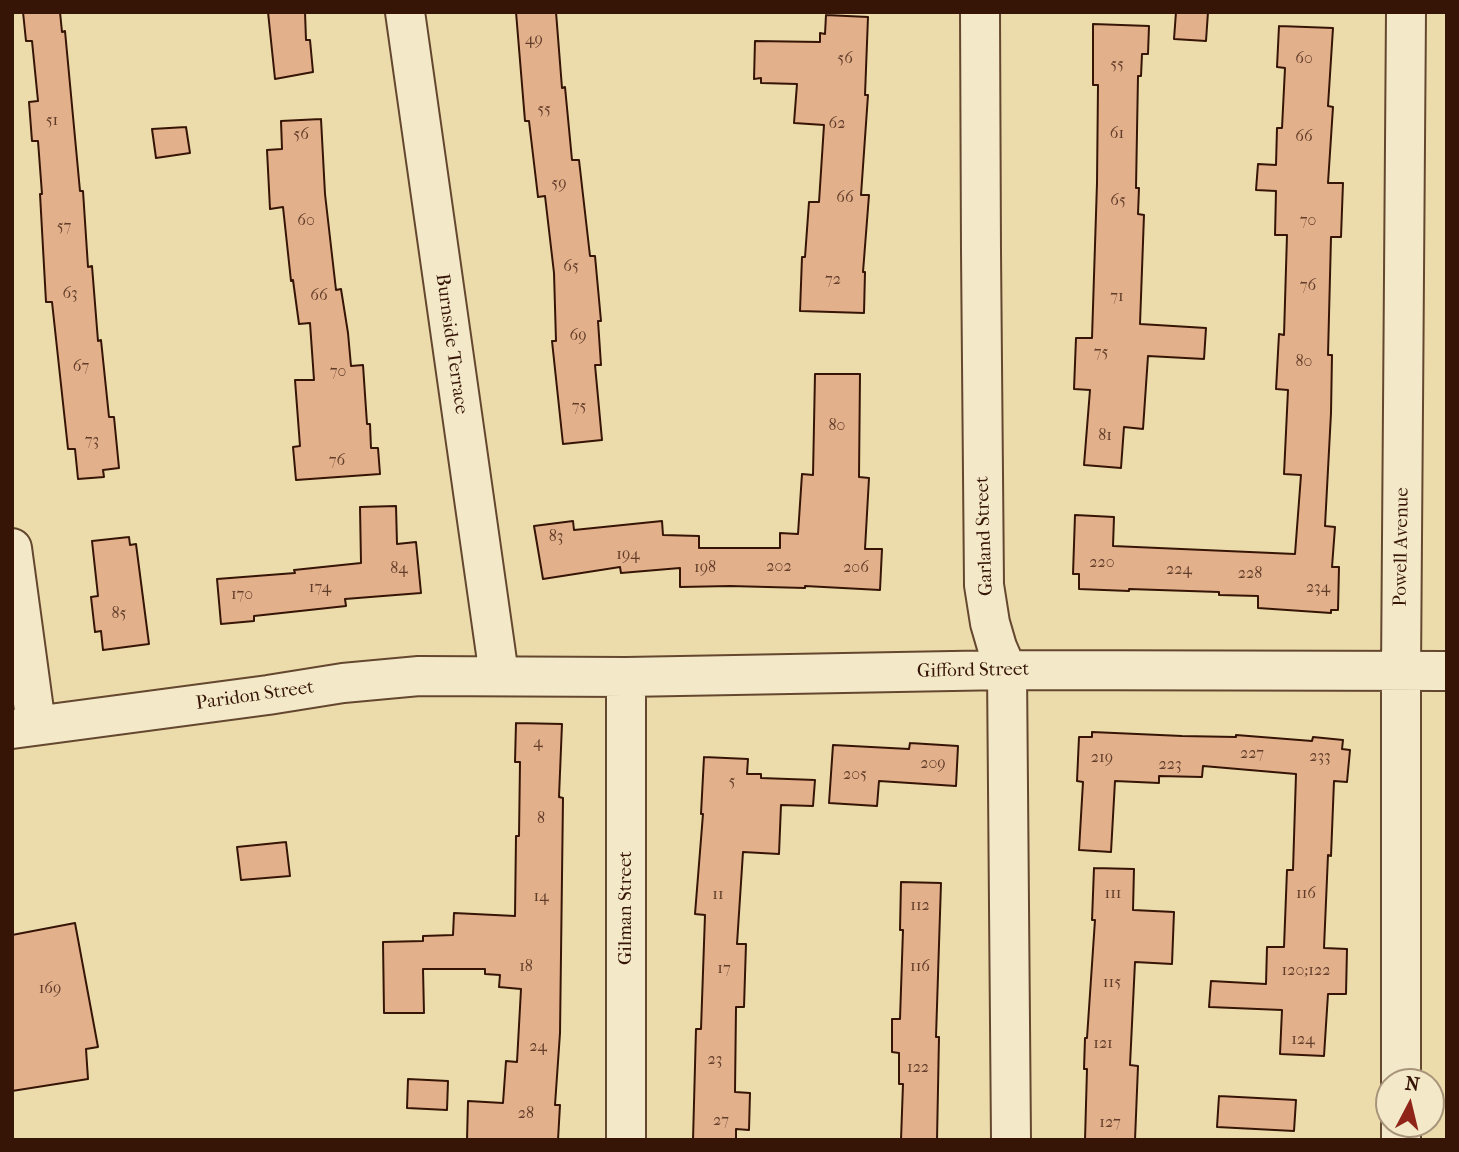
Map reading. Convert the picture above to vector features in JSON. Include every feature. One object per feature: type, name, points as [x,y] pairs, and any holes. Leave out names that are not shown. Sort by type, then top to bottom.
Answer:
[{"type":"street","name":"Burnside Terrace","points":[[405,12],[499,675]]},
{"type":"street","name":"Garland Street","points":[[980,12],[984,585],[990,623],[1007,670],[1011,1140]]},
{"type":"street","name":"Powell Avenue","points":[[1401,1068],[1406,12]]},
{"type":"street","points":[[12,548],[24,727]]},
{"type":"street","name":"Gifford Street","points":[[499,675],[626,677],[1007,670],[1447,671]]},
{"type":"street","name":"Paridon Street","points":[[24,727],[380,678],[499,675]]},
{"type":"street","name":"Gilman Street","points":[[626,677],[626,1140]]},
{"type":"building","points":[[23,12],[60,12],[62,32],[65,31],[80,191],[83,191],[88,267],[92,266],[98,341],[101,340],[109,417],[114,417],[119,468],[103,470],[104,477],[78,479],[75,449],[68,449],[52,302],[46,302],[38,141],[32,141],[29,102],[38,101],[32,41],[26,41]]},
{"type":"building","points":[[268,12],[305,12],[306,40],[310,40],[313,72],[275,79]]},
{"type":"building","points":[[516,12],[556,12],[562,88],[565,87],[572,160],[579,160],[590,256],[595,256],[601,321],[598,321],[601,365],[595,365],[602,440],[563,444],[552,341],[556,341],[554,273],[545,196],[538,197],[529,121],[525,121]]},
{"type":"building","points":[[1176,12],[1208,12],[1206,41],[1174,39]]},
{"type":"building","points":[[826,15],[868,17],[865,95],[868,95],[861,195],[869,195],[863,272],[864,313],[800,311],[802,257],[805,257],[809,202],[819,202],[824,125],[794,123],[797,84],[761,83],[761,78],[754,79],[755,41],[820,42],[820,33],[825,34]]},
{"type":"building","points":[[1093,24],[1149,26],[1148,54],[1142,54],[1141,76],[1138,76],[1136,188],[1139,188],[1138,214],[1144,215],[1140,324],[1206,328],[1204,359],[1148,356],[1143,429],[1124,427],[1121,468],[1084,465],[1090,390],[1074,389],[1076,338],[1092,338],[1098,85],[1093,85]]},
{"type":"building","points":[[1279,26],[1333,28],[1328,106],[1333,107],[1328,183],[1343,183],[1341,237],[1331,237],[1328,355],[1332,355],[1331,413],[1325,526],[1335,527],[1332,567],[1339,567],[1338,610],[1331,610],[1331,613],[1258,608],[1258,596],[1219,595],[1219,592],[1079,589],[1079,574],[1073,574],[1075,515],[1114,517],[1113,546],[1295,554],[1301,475],[1284,474],[1288,390],[1276,389],[1279,334],[1284,335],[1287,235],[1275,235],[1276,191],[1256,190],[1258,164],[1276,165],[1277,128],[1282,128],[1285,68],[1277,67]]},
{"type":"building","points":[[321,119],[325,194],[336,290],[341,289],[351,366],[363,365],[367,424],[370,424],[371,448],[378,448],[380,474],[296,480],[293,447],[300,446],[295,380],[314,380],[310,323],[299,324],[293,280],[291,281],[283,207],[270,209],[267,150],[282,149],[281,121]]},
{"type":"building","points":[[186,127],[190,153],[156,158],[152,129]]},
{"type":"building","points":[[815,374],[860,374],[859,477],[869,478],[865,549],[882,549],[880,590],[805,586],[680,587],[680,568],[621,573],[620,567],[543,579],[534,526],[573,521],[574,530],[662,521],[663,535],[699,536],[699,548],[780,548],[780,533],[798,534],[802,474],[813,475]]},
{"type":"building","points":[[396,506],[397,544],[416,542],[421,593],[345,599],[346,606],[254,616],[254,621],[221,624],[217,579],[295,573],[294,570],[361,563],[360,507]]},
{"type":"building","points":[[129,537],[130,545],[136,544],[149,644],[103,650],[101,631],[95,632],[91,597],[98,596],[92,541]]},
{"type":"building","points":[[516,723],[562,724],[559,797],[563,798],[560,1033],[555,1105],[560,1105],[558,1140],[467,1140],[468,1101],[503,1103],[506,1061],[517,1062],[521,989],[499,987],[500,975],[485,974],[485,969],[423,969],[424,1013],[384,1013],[383,942],[423,941],[423,936],[453,935],[454,913],[515,916],[520,762],[515,762]]},
{"type":"building","points":[[1092,732],[1343,740],[1342,749],[1350,750],[1347,782],[1334,781],[1324,948],[1347,949],[1346,994],[1328,994],[1324,1056],[1280,1054],[1282,1010],[1209,1007],[1211,981],[1266,984],[1267,947],[1284,947],[1287,870],[1293,870],[1296,774],[1203,766],[1202,777],[1159,776],[1159,783],[1115,781],[1111,852],[1079,850],[1083,782],[1077,781],[1079,737],[1092,737]]},
{"type":"building","points":[[910,743],[958,746],[956,786],[879,781],[877,806],[829,803],[833,745],[909,749]]},
{"type":"building","points":[[704,757],[748,759],[747,774],[761,774],[761,778],[815,780],[813,806],[781,805],[779,854],[743,852],[737,944],[746,944],[744,1007],[736,1007],[735,1092],[750,1093],[749,1130],[736,1129],[736,1140],[693,1140],[696,1029],[701,1029],[705,915],[695,914],[703,814]]},
{"type":"building","points":[[286,842],[290,876],[241,880],[237,847]]},
{"type":"building","points":[[1094,868],[1134,869],[1133,910],[1174,912],[1172,964],[1135,962],[1130,1065],[1138,1066],[1135,1140],[1085,1140],[1085,1038],[1095,920],[1092,920]]},
{"type":"building","points":[[901,882],[941,883],[936,1037],[939,1037],[937,1140],[901,1140],[903,1084],[899,1084],[899,1053],[892,1052],[892,1019],[900,1019],[903,930],[900,930]]},
{"type":"building","points":[[75,923],[98,1047],[86,1049],[88,1079],[12,1091],[12,935]]},
{"type":"building","points":[[408,1079],[448,1081],[447,1110],[407,1108]]},
{"type":"building","points":[[1219,1096],[1296,1100],[1294,1131],[1217,1127]]}]
